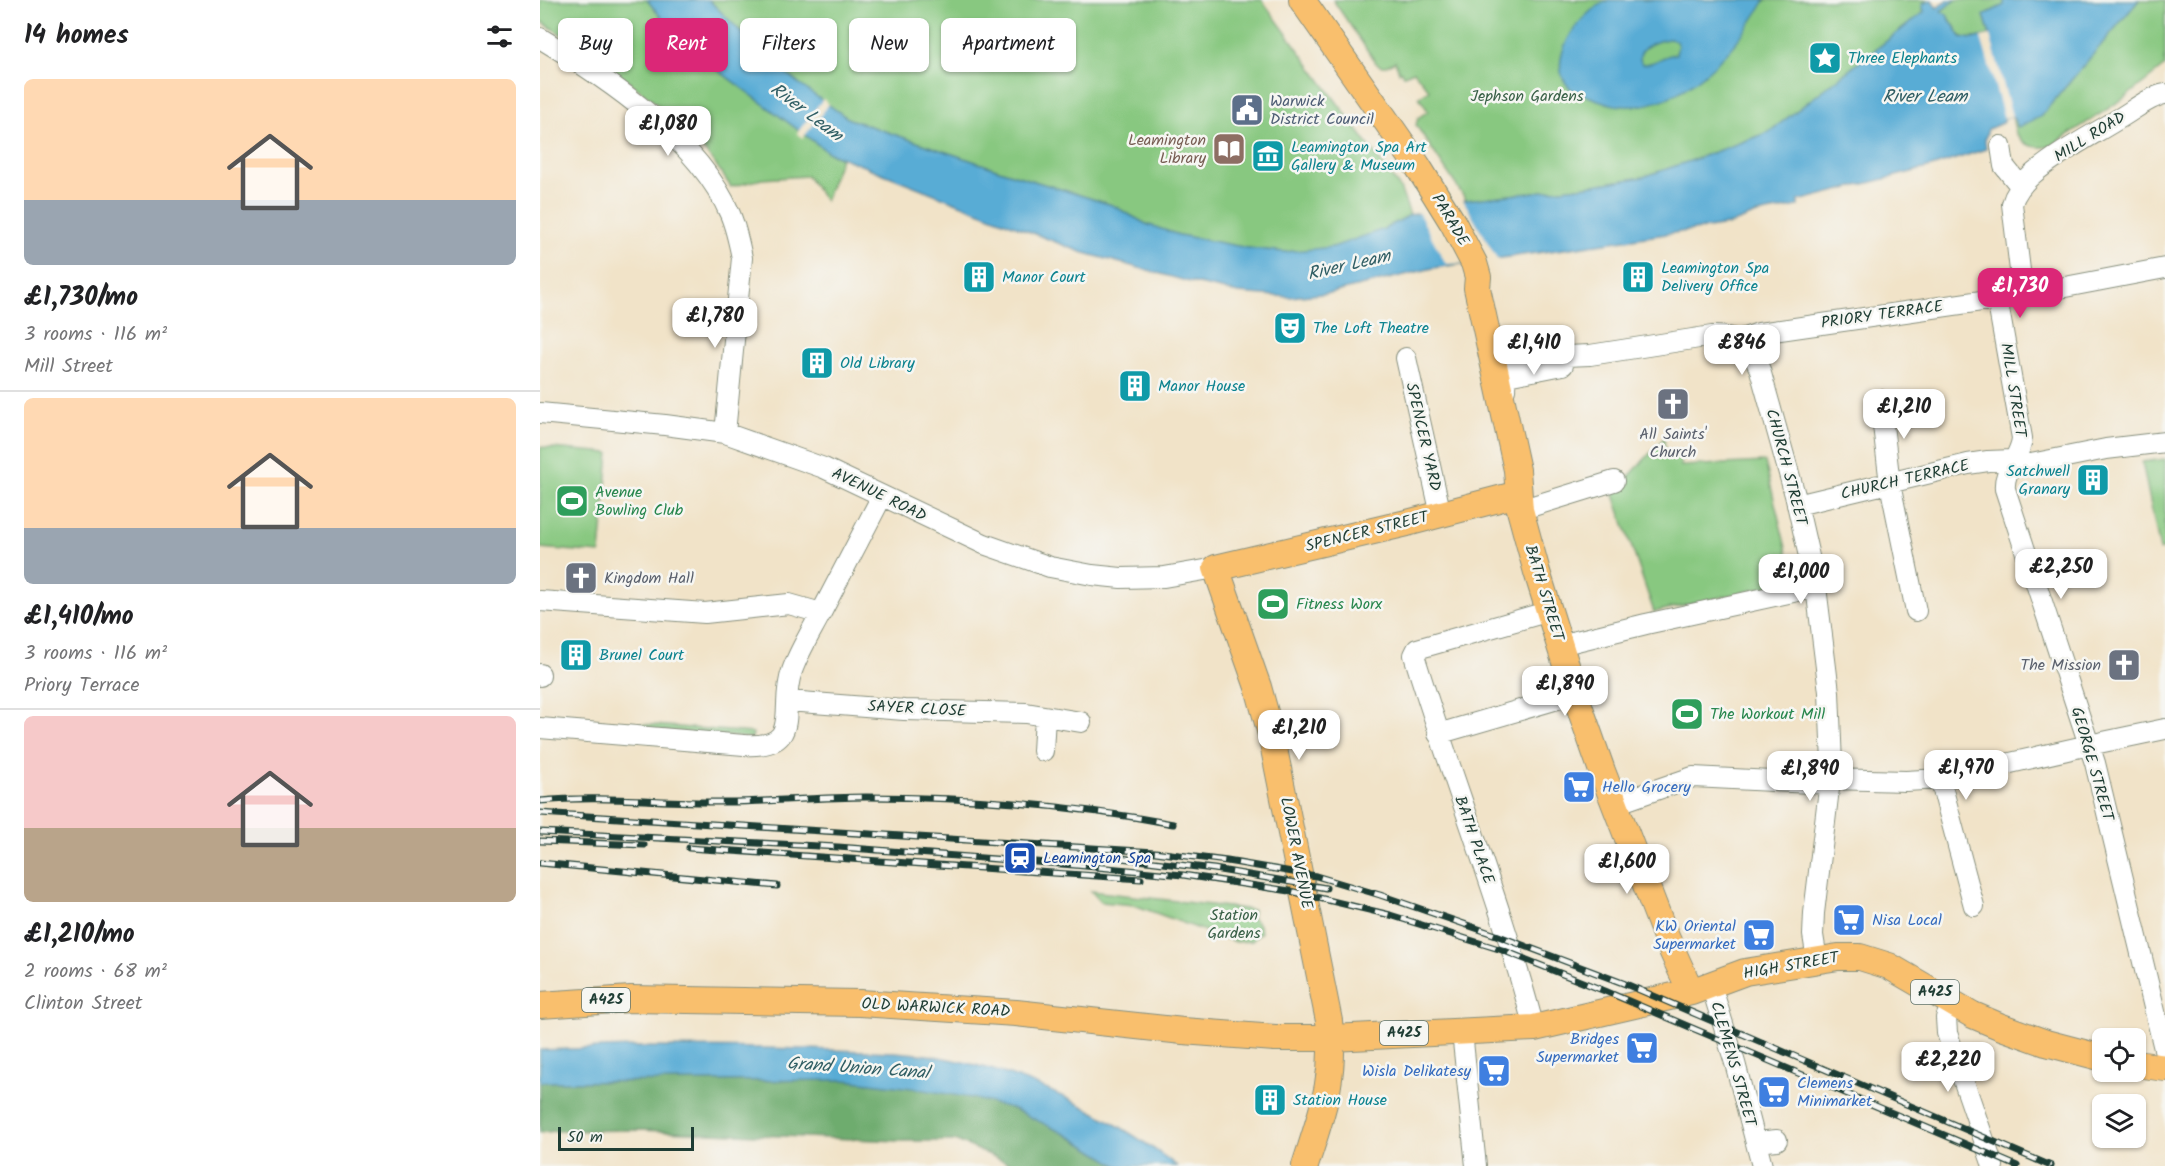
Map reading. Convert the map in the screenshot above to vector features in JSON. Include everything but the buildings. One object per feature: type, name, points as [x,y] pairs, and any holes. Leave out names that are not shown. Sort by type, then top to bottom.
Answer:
[{"type":"main road","name":"PARADE","points":[[1302,0],[1435,193],[1464,241],[1476,270],[1487,285],[1505,368]]},
{"type":"main road","name":"BATH STREET","points":[[1505,368],[1505,414],[1518,491],[1575,694],[1666,937],[1701,989]]},
{"type":"main road","points":[[1505,368],[1521,435],[1518,491]]},
{"type":"main road","name":"SPENCER STREET","points":[[1216,568],[1441,515],[1518,491]]},
{"type":"main road","name":"LOWER AVENUE","points":[[1216,568],[1258,687],[1271,734],[1332,1038],[1332,1064],[1325,1103],[1305,1166]]},
{"type":"main road","name":"HIGH STREET","points":[[1332,1038],[1393,1033],[1534,1028],[1701,989],[1745,972],[1838,957],[1866,958],[1889,966],[1973,1015],[2028,1038],[2092,1055]]},
{"type":"main road","name":"OLD WARWICK ROAD","points":[[540,1005],[631,999],[860,1003],[1016,1013],[1121,1025],[1275,1038],[1332,1038]]},
{"type":"main road","points":[[2146,1065],[2165,1068]]},
{"type":"street","points":[[540,38],[584,65],[626,95],[678,141],[707,174],[730,213],[742,258],[725,433]]},
{"type":"street","name":"MILL ROAD","points":[[2020,187],[2040,169],[2074,147],[2147,102],[2165,94]]},
{"type":"street","points":[[2001,146],[2004,166],[2020,187],[2012,204],[2023,294]]},
{"type":"street","name":"PRIORY TERRACE","points":[[1505,368],[1576,362],[1590,355],[1712,336],[1739,340],[1758,333],[2023,294],[2165,268]]},
{"type":"street","name":"MILL STREET","points":[[1997,298],[2022,438],[2022,445],[2010,468]]},
{"type":"street","name":"CHURCH STREET","points":[[1739,340],[1748,347],[1760,370],[1797,505],[1816,587],[1829,692],[1832,751],[1813,920],[1817,960]]},
{"type":"street","name":"SPENCER YARD","points":[[1406,358],[1441,515]]},
{"type":"street","points":[[1880,400],[1890,484],[1916,611]]},
{"type":"street","name":"AVENUE ROAD","points":[[540,414],[665,425],[725,433],[824,468],[984,544],[1050,567],[1121,578],[1164,577],[1216,568]]},
{"type":"street","name":"CHURCH TERRACE","points":[[1797,505],[1988,460],[2010,468],[2106,449],[2165,442]]},
{"type":"street","name":"GEORGE STREET","points":[[2010,468],[2007,496],[2095,763],[2165,1053]]},
{"type":"street","points":[[1518,491],[1563,496],[1614,481]]},
{"type":"street","points":[[540,728],[765,746],[778,740],[784,729],[791,672],[882,496]]},
{"type":"street","points":[[1560,645],[1816,587]]},
{"type":"street","points":[[540,601],[705,613],[789,604],[821,613]]},
{"type":"street","name":"BATH PLACE","points":[[1534,1028],[1523,984],[1438,734],[1414,652],[1550,611]]},
{"type":"street","points":[[1438,734],[1575,694]]},
{"type":"street","name":"SAYER CLOSE","points":[[788,701],[910,711],[1026,713],[1081,722]]},
{"type":"street","points":[[1043,751],[1045,717]]},
{"type":"street","points":[[1615,804],[1693,777],[1830,782],[1940,780],[2165,729]]},
{"type":"street","points":[[1940,780],[1974,906]]},
{"type":"street","name":"CLEMENS STREET","points":[[1701,989],[1735,1063],[1762,1166]]},
{"type":"street","points":[[1952,1003],[1946,1018],[1947,1033],[1993,1166]]},
{"type":"street","points":[[1462,1032],[1476,1166]]},
{"type":"street","name":"CLEMENS STREET","points":[[1755,1142],[1777,1140]]},
{"type":"green space","points":[[540,0],[647,0],[662,18],[645,18],[645,72],[720,72],[828,152],[841,158],[825,201],[807,176],[762,179],[731,187],[706,152],[678,122],[616,72],[633,72],[633,18],[558,18],[558,33],[540,21]]},
{"type":"green space","points":[[709,0],[1262,0],[1400,188],[1410,215],[1384,229],[1350,242],[1312,250],[1284,252],[1248,248],[1179,235],[1146,224],[1112,205],[1008,173],[849,119],[785,72],[837,72],[837,18],[740,18],[740,31]]},
{"type":"green space","name":"Jephson Gardens","points":[[1333,0],[1928,0],[1922,4],[1924,12],[1769,132],[1643,177],[1588,186],[1466,200],[1416,125],[1418,118],[1428,111],[1419,97],[1429,90],[1414,71],[1404,75],[1401,71],[1399,72],[1395,61],[1384,66],[1376,63]]},
{"type":"green space","points":[[1956,0],[2004,0],[2005,5],[1984,15],[1990,35],[1968,38],[1959,34],[1949,17],[1941,11]]},
{"type":"green space","points":[[2139,0],[2165,0],[2165,66],[2123,99],[2051,146],[2028,145],[2020,139],[2016,133],[2012,116],[2040,117]]},
{"type":"green space","points":[[1664,438],[1665,453],[1680,452],[1681,466],[1765,462],[1794,581],[1654,612],[1611,486],[1623,483]]},
{"type":"green space","name":"Avenue Bowling Club","points":[[540,447],[609,453],[600,553],[540,548]]},
{"type":"green space","points":[[2165,459],[2165,548],[2160,550],[2142,462]]},
{"type":"green space","points":[[628,723],[753,733],[752,738],[628,728]]},
{"type":"green space","name":"Station Gardens","points":[[1091,891],[1253,910],[1252,918],[1258,923],[1261,932],[1252,941],[1235,942],[1134,905],[1101,902]]},
{"type":"green space","points":[[845,1080],[972,1097],[1013,1109],[1067,1135],[1118,1166],[1016,1166],[957,1141],[899,1141],[639,1130],[540,1133],[540,1082]]},
{"type":"water","name":"River Leam","points":[[647,0],[709,0],[727,18],[662,18]]},
{"type":"water","points":[[1609,0],[1765,0],[1739,39],[1704,75],[1683,90],[1662,100],[1639,106],[1615,105],[1598,100],[1571,89],[1563,78],[1560,66],[1562,52],[1568,38],[1587,14]],"holes":[[[1665,40],[1675,40],[1678,45],[1676,54],[1642,64],[1641,53],[1648,46]]]},
{"type":"water","name":"River Leam","points":[[1932,0],[1937,8],[1947,0],[1956,0],[1941,11],[1947,15],[1961,37],[1972,39],[1990,35],[1984,15],[2004,5],[2004,0],[2139,0],[2040,117],[2018,127],[2012,116],[2004,118],[2004,122],[1988,129],[1985,139],[1986,149],[1931,167],[1798,201],[1798,206],[1757,214],[1728,225],[1433,268],[1331,293],[1290,297],[1238,293],[1081,252],[828,152],[720,72],[728,72],[728,19],[740,31],[740,72],[785,72],[849,119],[1008,173],[1112,205],[1146,224],[1179,235],[1248,248],[1284,252],[1333,247],[1384,229],[1410,215],[1466,200],[1588,186],[1643,177],[1769,132],[1924,12],[1922,4]]},
{"type":"water","name":"Grand Union Canal","points":[[634,1047],[887,1052],[926,1055],[971,1064],[1034,1084],[1064,1097],[1123,1129],[1177,1166],[1118,1166],[1073,1138],[1014,1109],[972,1098],[912,1088],[845,1080],[540,1082],[540,1050]]},
{"type":"pier","points":[[1990,35],[2012,116],[2004,118],[1981,37]]},
{"type":"pier","points":[[823,99],[829,104],[803,138],[797,133]]},
{"type":"pier","points":[[1462,198],[1499,262],[1446,264],[1417,210]]},
{"type":"railway","points":[[540,801],[610,799],[726,802],[904,797],[1020,803],[1173,824]]},
{"type":"railway","points":[[540,813],[1155,852],[1316,876],[1380,895],[1496,935],[1628,985],[2051,1166]]},
{"type":"railway","points":[[540,832],[838,847],[1074,865],[1183,875],[1290,891],[1390,915],[1502,950],[1605,991],[2017,1166]]},
{"type":"railway","points":[[540,841],[644,845]]},
{"type":"railway","points":[[689,848],[1141,879]]},
{"type":"railway","points":[[1121,858],[1214,869],[1326,888]]},
{"type":"railway","points":[[540,863],[777,886]]},
{"type":"place","name":"Three Elephants","points":[[1825,58]]},
{"type":"place","name":"Warwick District Council","points":[[1247,110]]},
{"type":"place","name":"Leamington Library","points":[[1229,149]]},
{"type":"place","name":"Leamington Spa Art Gallery & Museum","points":[[1268,156]]},
{"type":"place","name":"Manor Court","points":[[979,277]]},
{"type":"place","name":"Leamington Spa Delivery Office","points":[[1638,277]]},
{"type":"place","name":"The Loft Theatre","points":[[1290,328]]},
{"type":"place","name":"Old Library","points":[[817,363]]},
{"type":"place","name":"Manor House","points":[[1135,386]]},
{"type":"place","name":"All Saints' Church","points":[[1673,404]]},
{"type":"place","name":"Satchwell Granary","points":[[2093,480]]},
{"type":"place","name":"Avenue Bowling Club","points":[[572,501]]},
{"type":"place","name":"Kingdom Hall","points":[[581,578]]},
{"type":"place","name":"Fitness Worx","points":[[1273,604]]},
{"type":"place","name":"Brunel Court","points":[[576,655]]},
{"type":"place","name":"The Mission","points":[[2124,665]]},
{"type":"place","name":"The Workout Mill","points":[[1687,714]]},
{"type":"place","name":"Hello Grocery","points":[[1579,787]]},
{"type":"place","name":"Leamington Spa","points":[[1020,858]]},
{"type":"place","name":"Nisa Local","points":[[1849,920]]},
{"type":"place","name":"KW Oriental Supermarket","points":[[1759,935]]},
{"type":"place","name":"Bridges Supermarket","points":[[1642,1048]]},
{"type":"place","name":"Wisla Delikatesy","points":[[1494,1071]]},
{"type":"place","name":"Clemens Minimarket","points":[[1774,1092]]},
{"type":"place","name":"Station House","points":[[1270,1100]]}]
